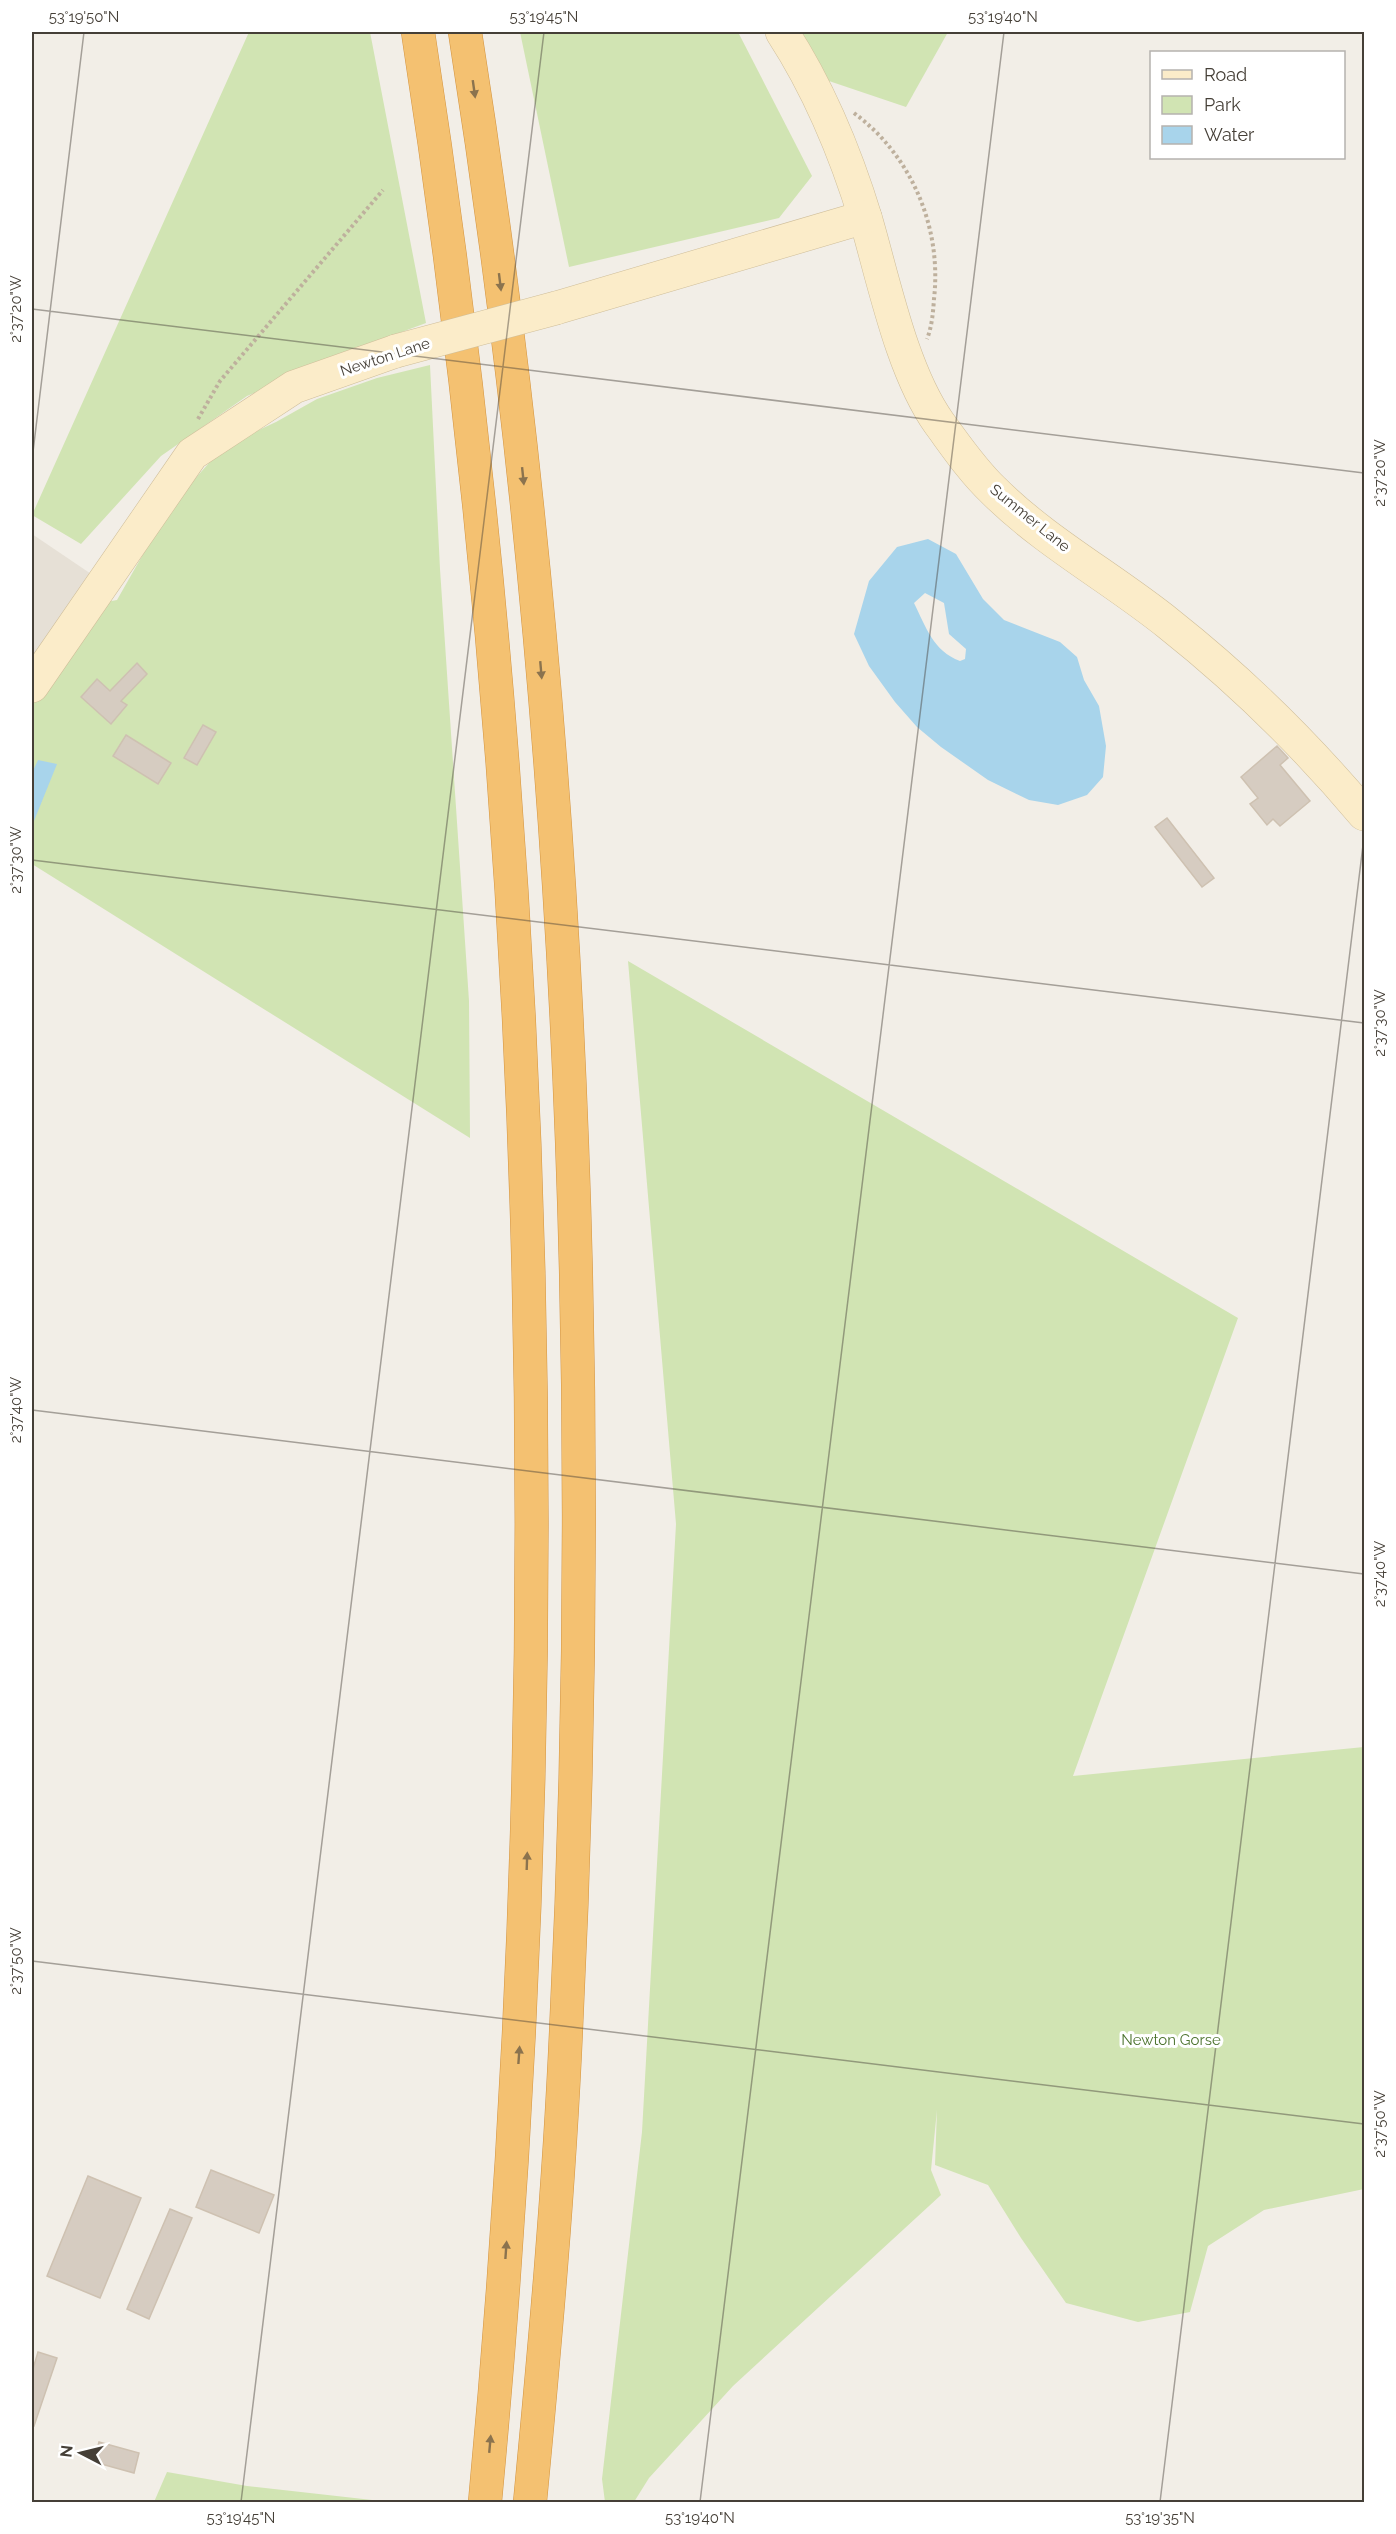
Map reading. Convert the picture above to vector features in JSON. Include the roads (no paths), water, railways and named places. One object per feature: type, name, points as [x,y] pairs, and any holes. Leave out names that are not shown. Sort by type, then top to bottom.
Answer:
[{"type":"highway","points":[[418,32],[452,259],[490,607],[508,809],[527,1192],[532,1587],[526,1899],[502,2318],[485,2502]]},
{"type":"highway","points":[[465,32],[519,435],[537,615],[558,886],[573,1187],[578,1372],[579,1584],[572,1889],[566,2034],[555,2213],[530,2502]]},
{"type":"street","name":"Summer Lane","points":[[782,32],[824,108],[846,160],[890,306],[914,374],[937,420],[967,462],[993,490],[1026,519],[1168,623],[1246,688],[1306,748],[1365,814]]},
{"type":"street","name":"Newton Lane","points":[[32,686],[192,454],[294,387],[396,351],[556,308],[865,217]]},
{"type":"water","points":[[928,539],[956,554],[983,599],[1004,620],[1060,642],[1077,657],[1084,680],[1099,706],[1106,746],[1103,777],[1087,795],[1058,805],[1029,800],[988,780],[941,747],[917,727],[895,702],[869,666],[854,634],[869,581],[897,547]],"holes":[[[925,593],[944,603],[949,634],[966,649],[965,659],[960,661],[951,657],[937,645],[914,603]]]},
{"type":"water","points":[[38,760],[57,764],[34,821],[32,819],[32,773]]},
{"type":"park label","name":"Newton Gorse","points":[[1171,2040]]}]
